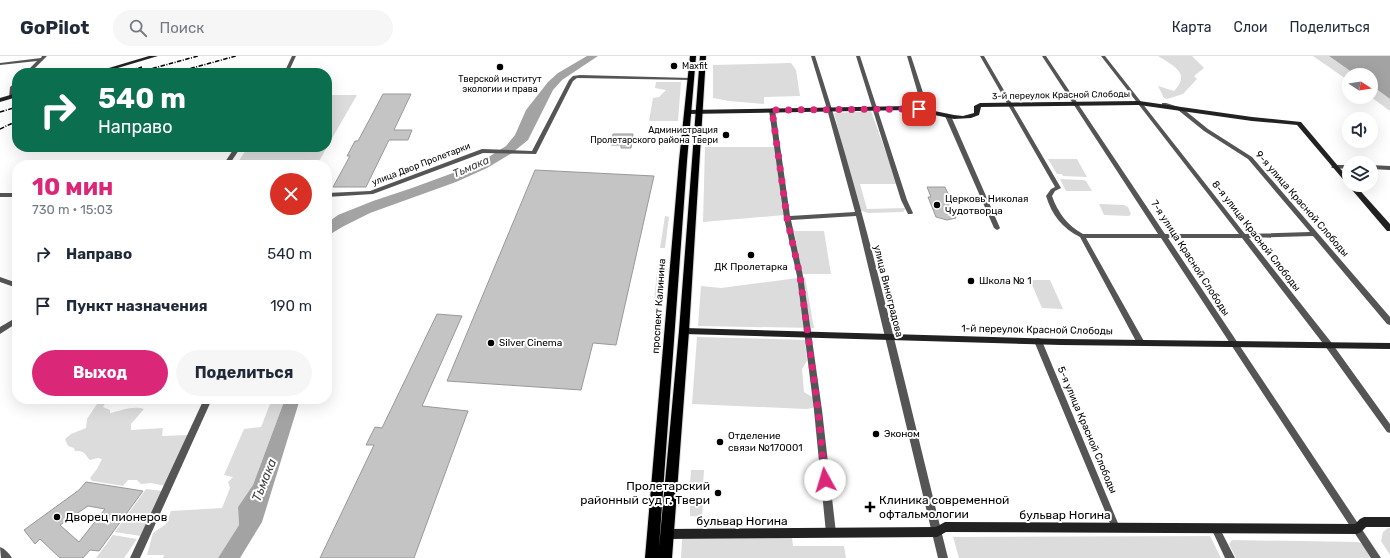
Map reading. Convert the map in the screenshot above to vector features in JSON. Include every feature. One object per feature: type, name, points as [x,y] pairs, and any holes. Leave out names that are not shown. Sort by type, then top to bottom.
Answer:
[{"type":"main road","name":"проспект Калинина","points":[[652,558],[683,161],[693,56]]},
{"type":"main road","points":[[664,558],[684,331],[703,56]]},
{"type":"main road","points":[[691,79],[702,83]]},
{"type":"main road","points":[[683,161],[696,166]]},
{"type":"main road","points":[[671,326],[677,330],[684,331]]},
{"type":"street","points":[[111,68],[143,58],[155,56]]},
{"type":"street","points":[[288,68],[294,56]]},
{"type":"street","name":"улица Виноградова","points":[[813,56],[830,109],[859,214],[943,558]]},
{"type":"street","points":[[858,56],[910,213]]},
{"type":"street","points":[[909,56],[926,110]]},
{"type":"street","points":[[982,56],[1058,188],[1053,190],[1049,196],[1060,219],[1069,230],[1082,236],[1244,236],[1315,234]]},
{"type":"street","name":"7-я улица Красной Слободы","points":[[1044,56],[1376,558]]},
{"type":"street","name":"8-я улица Красной Слободы","points":[[1103,56],[1328,344],[1390,430]]},
{"type":"street","points":[[0,64],[43,58]]},
{"type":"street","points":[[32,68],[43,58]]},
{"type":"street","name":"улица Двор Пролетарки","points":[[332,195],[369,194],[477,152],[492,150],[534,153],[565,91],[571,80],[575,77],[691,79]]},
{"type":"street","points":[[0,100],[12,97]]},
{"type":"street","name":"3-й переулок Красной Слободы","points":[[688,112],[911,108],[926,110],[948,116],[972,116],[977,114],[977,107],[979,105],[1139,103],[1252,119],[1300,123],[1334,166]]},
{"type":"street","name":"9-я улица Красной Слободы","points":[[1164,104],[1180,109],[1206,130],[1250,158],[1390,322]]},
{"type":"street","points":[[772,110],[787,218],[800,276],[832,533]]},
{"type":"street","points":[[948,116],[997,228]]},
{"type":"street","points":[[1334,166],[1342,167]]},
{"type":"street","points":[[1334,166],[1342,175]]},
{"type":"street","points":[[1378,167],[1390,168]]},
{"type":"street","points":[[1357,192],[1390,229]]},
{"type":"street","points":[[0,195],[12,195]]},
{"type":"street","points":[[787,218],[859,214]]},
{"type":"street","points":[[1082,236],[1140,343]]},
{"type":"street","points":[[0,279],[12,284]]},
{"type":"street","points":[[0,331],[12,323]]},
{"type":"street","name":"1-й переулок Красной Слободы","points":[[684,331],[1038,341],[1390,346]]},
{"type":"street","name":"5-я улица Красной Слободы","points":[[1038,341],[1116,528]]},
{"type":"street","points":[[135,558],[206,404]]},
{"type":"street","name":"бульвар Ногина","points":[[666,534],[937,532],[945,528],[1357,529],[1364,522],[1390,522]]},
{"type":"street","points":[[1215,528],[1230,558]]},
{"type":"street","points":[[0,551],[7,558]]},
{"type":"shaded area","points":[[1158,56],[1192,56],[1204,68],[1194,76],[1197,79],[1183,94],[1167,99],[1164,98],[1158,86],[1174,91],[1179,85],[1181,74],[1174,66]]},
{"type":"shaded area","points":[[1313,56],[1329,56],[1346,68],[1342,68],[1342,76]]},
{"type":"shaded area","points":[[791,63],[796,70],[800,96],[764,97],[764,104],[713,98],[713,65]]},
{"type":"shaded area","points":[[656,82],[681,82],[678,121],[649,121],[653,98],[659,97],[666,90],[655,88]]},
{"type":"shaded area","points":[[1378,90],[1390,99],[1390,111],[1378,102]]},
{"type":"shaded area","points":[[332,95],[357,95],[332,138]]},
{"type":"shaded area","points":[[871,111],[906,208],[903,212],[868,213],[859,210],[834,113]],"holes":[[[860,184],[896,184],[905,208],[867,209]]]},
{"type":"shaded area","points":[[705,147],[775,147],[785,215],[703,222]]},
{"type":"shaded area","points":[[245,152],[324,152],[320,160],[239,160]]},
{"type":"shaded area","points":[[1048,159],[1077,159],[1087,177],[1063,176],[1062,174],[1057,174]]},
{"type":"shaded area","points":[[1060,179],[1086,181],[1092,191],[1066,191]]},
{"type":"shaded area","points":[[1099,204],[1124,205],[1128,207],[1131,214],[1129,216],[1104,215]]},
{"type":"shaded area","points":[[665,216],[669,217],[665,248],[660,248]]},
{"type":"shaded area","points":[[794,231],[824,231],[831,274],[802,274]]},
{"type":"shaded area","points":[[658,263],[664,264],[660,301],[654,301]]},
{"type":"shaded area","points":[[805,277],[814,328],[698,326],[701,286],[721,288]]},
{"type":"shaded area","points":[[1030,280],[1050,280],[1063,309],[1042,308]]},
{"type":"shaded area","points":[[697,337],[805,340],[807,361],[802,369],[804,392],[814,398],[815,404],[813,408],[806,409],[692,404]]},
{"type":"shaded area","points":[[97,404],[105,404],[103,407],[110,410],[110,413],[131,408],[140,408],[144,409],[131,424],[131,430],[163,428],[162,436],[188,435],[165,486],[151,483],[141,484],[137,480],[128,480],[123,486],[92,481],[90,478],[102,459],[98,458],[90,460],[83,452],[75,451],[74,448],[68,446],[65,439],[71,434],[86,428],[87,419]]},
{"type":"shaded area","points":[[270,404],[283,404],[253,485],[238,507],[239,525],[218,558],[163,558],[164,555],[147,555],[153,533],[166,524],[171,511],[222,508],[230,488],[228,482],[233,477],[224,475],[244,429],[261,427]]},
{"type":"shaded area","points":[[691,470],[704,470],[703,486],[690,485]]},
{"type":"shaded area","points":[[146,489],[163,491],[141,536],[115,532]]},
{"type":"shaded area","points":[[690,500],[703,501],[702,517],[690,516]]},
{"type":"shaded area","points":[[1390,528],[1390,555],[1381,541],[1383,532]]},
{"type":"shaded area","points":[[113,535],[137,539],[124,558],[96,558]]},
{"type":"shaded area","points":[[1210,536],[1221,558],[959,558],[953,537]]},
{"type":"shaded area","points":[[792,538],[793,546],[844,546],[846,558],[681,558],[682,539]]},
{"type":"shaded area","points":[[1232,540],[1358,542],[1371,548],[1377,558],[1236,558],[1229,544]]},
{"type":"water","name":"Тьмака","points":[[587,56],[598,56],[562,80],[553,90],[528,140],[512,153],[487,168],[456,182],[370,213],[332,233],[332,219],[338,215],[472,166],[506,146],[515,135],[526,110],[548,82],[558,73]]},
{"type":"water","points":[[1329,56],[1390,56],[1390,99],[1378,90],[1378,68],[1346,68]]},
{"type":"water","name":"Тьмака","points":[[283,404],[298,404],[262,522],[240,558],[218,558],[239,525],[238,507],[253,485]]},
{"type":"building","points":[[383,94],[411,94],[394,130],[412,130],[408,140],[389,140],[366,187],[333,187],[350,156],[347,156],[355,141],[358,141]]},
{"type":"building","points":[[613,134],[633,134],[631,148],[621,148],[621,145],[611,145]]},
{"type":"building","points":[[535,170],[654,176],[616,345],[593,343],[581,390],[447,381]]},
{"type":"building","name":"Церковь Николая Чудотворца","points":[[927,187],[945,187],[949,196],[945,197],[956,218],[947,220],[936,217],[928,197],[931,197]]},
{"type":"building","points":[[437,314],[462,316],[422,406],[468,411],[414,558],[320,558],[374,445],[366,445],[375,427],[382,428]]},
{"type":"building","name":"Дворец пионеров","points":[[86,482],[143,491],[99,551],[90,550],[83,558],[60,558],[40,539],[35,544],[24,530],[79,490]],"holes":[[[88,506],[105,509],[79,542],[60,525]]]},
{"type":"railway","points":[[154,68],[198,56]]},
{"type":"railway","points":[[192,68],[236,56]]},
{"type":"railway","points":[[0,112],[12,108]]},
{"type":"railway","points":[[0,129],[12,123]]},
{"type":"place","name":"Maxfit","points":[[674,66]]},
{"type":"place","name":"Тверской институт экологии и права","points":[[500,67]]},
{"type":"place","name":"Администрация Пролетарского района Твери","points":[[726,135]]},
{"type":"place","name":"Церковь Николая Чудотворца","points":[[937,205]]},
{"type":"place","name":"ДК Пролетарка","points":[[751,255]]},
{"type":"place","name":"Школа № 1","points":[[971,281]]},
{"type":"place","name":"Silver Cinema","points":[[491,343]]},
{"type":"place","name":"Эконом","points":[[876,434]]},
{"type":"place","name":"Отделение связи №170001","points":[[720,442]]},
{"type":"place","name":"Пролетарский районный суд г. Твери","points":[[718,493]]},
{"type":"place","name":"Клиника современной офтальмологии","points":[[870,507]]},
{"type":"place","name":"Дворец пионеров","points":[[57,517]]},
{"type":"route","points":[[825,480],[818,410],[800,276],[787,218],[772,110],[919,109]]}]
